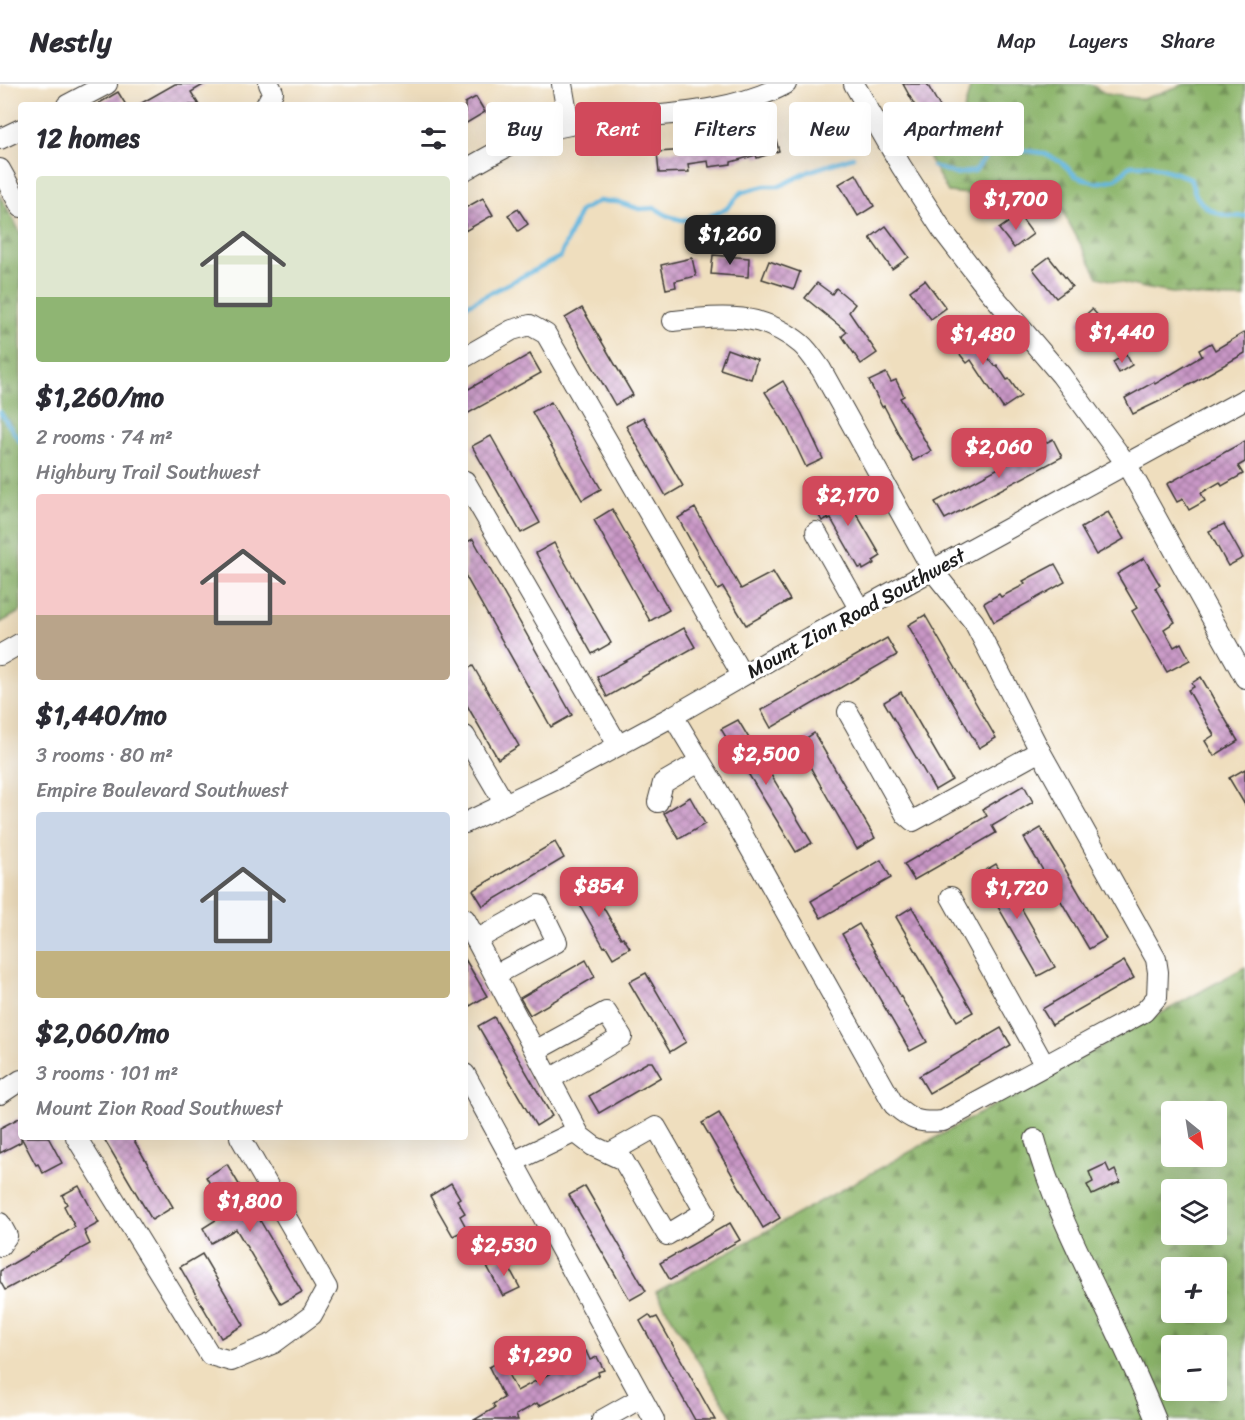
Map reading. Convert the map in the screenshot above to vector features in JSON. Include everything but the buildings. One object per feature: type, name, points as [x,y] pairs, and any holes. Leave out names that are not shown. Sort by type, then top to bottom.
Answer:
[{"type":"street","points":[[73,102],[106,84]]},
{"type":"street","points":[[562,84],[569,125]]},
{"type":"street","points":[[468,168],[508,146],[538,133],[569,125],[708,109],[737,103],[786,84]]},
{"type":"street","points":[[854,84],[901,166],[944,231],[986,286],[1061,375],[1127,465],[1245,678]]},
{"type":"street","points":[[0,139],[18,130]]},
{"type":"street","points":[[0,169],[18,202]]},
{"type":"street","points":[[673,716],[717,789],[894,1106],[910,1118],[925,1122],[943,1121],[1144,1012],[1157,997],[1156,959],[1040,750],[974,622],[933,571],[821,369],[802,345],[777,328],[748,318],[721,316],[674,321]]},
{"type":"street","points":[[468,355],[512,330],[530,325],[546,334],[742,675]]},
{"type":"street","name":"Mount Zion Road Southwest","points":[[468,822],[553,781],[673,716],[742,675],[1245,399]]},
{"type":"street","points":[[468,486],[618,745]]},
{"type":"street","points":[[816,532],[860,610]]},
{"type":"street","points":[[0,655],[18,645]]},
{"type":"street","points":[[848,712],[906,815],[913,821],[1040,750]]},
{"type":"street","points":[[468,741],[505,804]]},
{"type":"street","points":[[658,802],[663,783],[699,762]]},
{"type":"street","points":[[951,897],[1045,1066]]},
{"type":"street","points":[[476,940],[539,905],[557,942],[495,975]]},
{"type":"street","points":[[468,925],[580,1136],[593,1146],[610,1154],[623,1160],[668,1235],[705,1212],[656,1127],[610,1154]]},
{"type":"street","points":[[535,1051],[606,1012],[622,1037],[550,1079]]},
{"type":"street","points":[[468,1080],[654,1420]]},
{"type":"street","points":[[0,1094],[18,1082]]},
{"type":"street","points":[[513,1162],[577,1131]]},
{"type":"street","points":[[1035,1139],[1042,1166],[1063,1221],[1130,1359],[1156,1420]]},
{"type":"street","points":[[78,1140],[210,1355],[231,1361],[274,1343],[312,1314],[327,1288],[242,1140]]},
{"type":"street","points":[[0,1223],[7,1236],[0,1246]]},
{"type":"street","points":[[602,1420],[642,1398]]},
{"type":"green space","points":[[971,84],[1090,84],[1106,94],[1143,99],[1185,84],[1245,84],[1245,298],[1171,293],[1098,277],[1062,210],[988,196],[948,192],[928,156],[1024,156],[1024,102],[966,102]]},
{"type":"green space","points":[[0,195],[18,228],[18,613],[0,623]]},
{"type":"green space","points":[[1245,967],[1245,1420],[734,1420],[656,1292]]},
{"type":"waterway","points":[[933,166],[955,174],[975,171],[987,154],[1003,143],[1022,150],[1043,153],[1061,162],[1076,176],[1096,183],[1116,179],[1131,165],[1151,165],[1190,178],[1197,197],[1212,211],[1231,216],[1245,216]]},
{"type":"waterway","points":[[468,304],[560,257],[580,211],[599,201],[618,202],[640,209],[655,208],[668,216],[682,220],[701,220],[726,209],[742,192],[765,186],[780,186],[810,171],[853,157]]},
{"type":"waterway","points":[[0,412],[18,439]]}]
